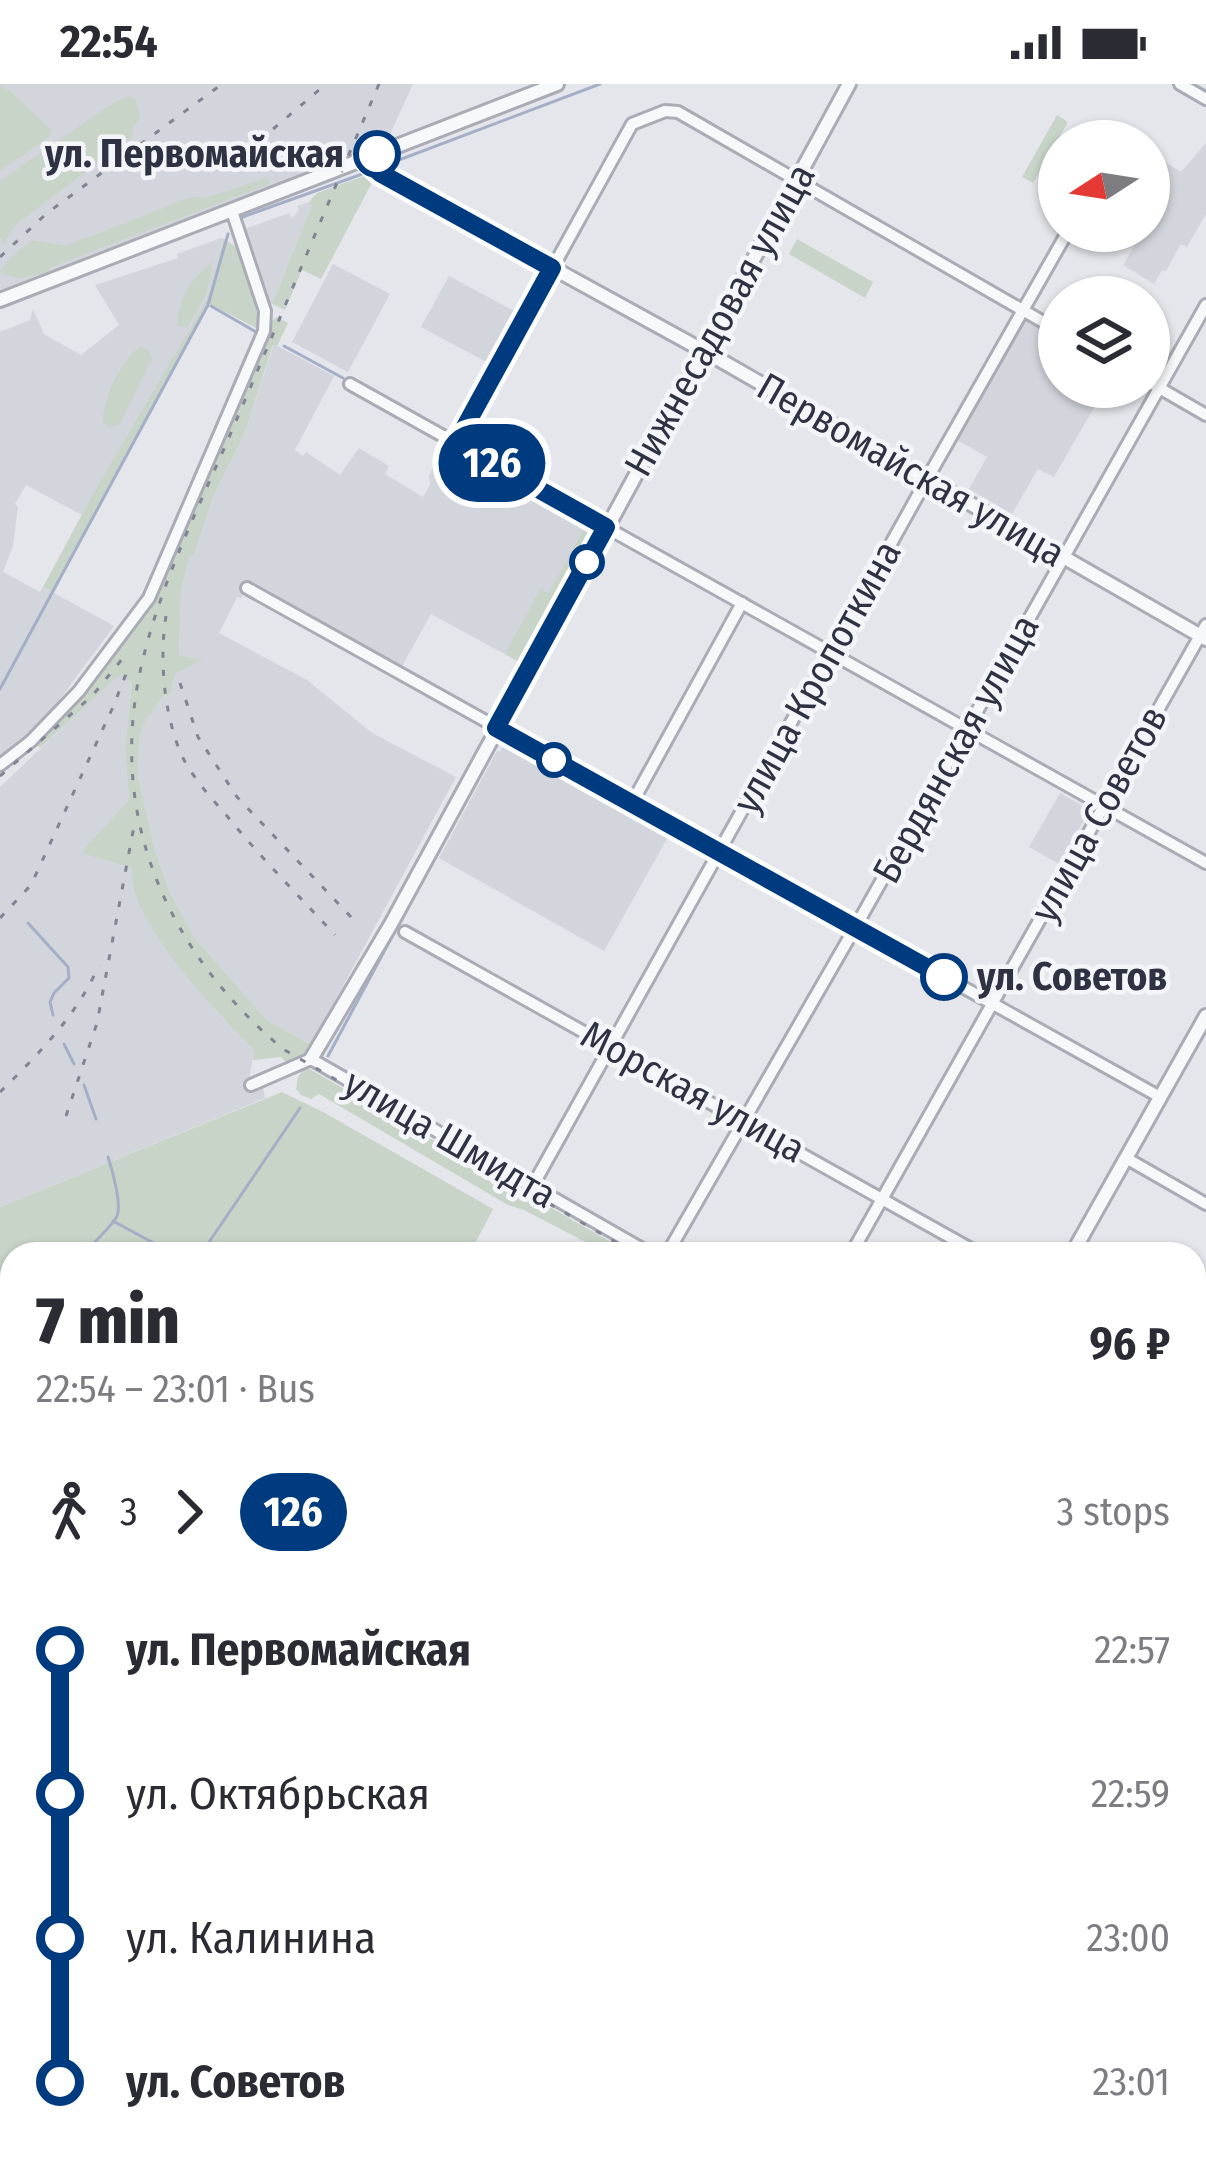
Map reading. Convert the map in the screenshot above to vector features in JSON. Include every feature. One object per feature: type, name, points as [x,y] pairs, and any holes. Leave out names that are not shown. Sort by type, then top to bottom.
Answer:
[{"type":"street","points":[[0,300],[557,84]]},
{"type":"street","name":"Нижнесадовая улица","points":[[311,1059],[381,940],[849,84]]},
{"type":"street","points":[[1180,84],[1206,99]]},
{"type":"street","points":[[456,443],[632,124],[665,111],[678,112],[1038,319]]},
{"type":"street","name":"Первомайская улица","points":[[365,159],[380,173],[1204,633]]},
{"type":"street","points":[[0,765],[79,691],[144,605],[264,331],[265,311],[232,211]]},
{"type":"street","name":"улица Кропоткина","points":[[532,1187],[1057,252]]},
{"type":"street","name":"Бердянская улица","points":[[1170,360],[1206,304]]},
{"type":"street","points":[[350,384],[1206,863]]},
{"type":"street","points":[[1170,394],[1206,415]]},
{"type":"street","name":"Бердянская улица","points":[[674,1242],[1064,557],[1142,408]]},
{"type":"street","points":[[247,588],[1160,1097]]},
{"type":"street","points":[[632,803],[742,603]]},
{"type":"street","name":"улица Советов","points":[[858,1242],[1204,633]]},
{"type":"street","name":"Морская улица","points":[[405,932],[959,1242]]},
{"type":"street","points":[[1079,1242],[1160,1097],[1200,1042],[1206,1016]]},
{"type":"street","points":[[251,1085],[311,1059]]},
{"type":"street","name":"улица Шмидта","points":[[311,1059],[630,1242]]},
{"type":"street","points":[[1126,1158],[1206,1204]]},
{"type":"shaded area","points":[[0,84],[413,84],[387,141],[0,290]]},
{"type":"shaded area","points":[[1206,143],[1206,214],[1166,271],[1141,276],[1123,265],[1131,252],[1170,252],[1170,165],[1181,172]]},
{"type":"shaded area","points":[[312,205],[272,304],[264,301],[241,230],[289,213],[291,218],[299,211],[297,206]]},
{"type":"shaded area","points":[[221,238],[206,301],[82,515],[26,485],[15,504],[13,546],[3,572],[40,592],[43,587],[114,626],[49,714],[0,755],[0,332],[30,320],[33,309],[44,334],[81,355],[119,325],[95,285],[178,258],[177,254]]},
{"type":"shaded area","points":[[333,264],[390,294],[348,372],[292,342]]},
{"type":"shaded area","points":[[449,276],[518,313],[490,364],[421,327]]},
{"type":"shaded area","points":[[1026,320],[1038,327],[1038,408],[1094,408],[1054,477],[1038,469],[1012,514],[969,489],[987,457],[957,440]]},
{"type":"shaded area","points":[[274,344],[334,376],[295,450],[303,456],[306,452],[340,475],[359,448],[389,466],[385,474],[423,497],[433,467],[445,467],[452,452],[592,529],[519,662],[431,614],[401,668],[252,581],[241,598],[237,597],[219,633],[307,680],[372,733],[456,777],[311,1045],[267,1020],[195,938],[169,891],[138,776],[139,739],[145,722],[163,696],[171,694],[175,674],[201,661],[179,655],[181,592],[189,555],[194,554],[213,497],[244,435]]},
{"type":"shaded area","points":[[118,675],[132,682],[125,749],[129,801],[83,851],[132,868],[214,1009],[254,1050],[249,1081],[253,1090],[263,1087],[265,1098],[0,1207],[0,787]]},
{"type":"shaded area","points":[[503,747],[668,837],[604,951],[439,858]]},
{"type":"shaded area","points":[[1060,793],[1090,810],[1059,864],[1029,847]]},
{"type":"green space","points":[[0,85],[52,130],[49,137],[0,171]]},
{"type":"green space","points":[[129,96],[136,100],[140,119],[132,137],[14,226],[4,244],[0,181]]},
{"type":"green space","points":[[1038,149],[1038,174],[1033,183],[1022,177]]},
{"type":"green space","points":[[370,174],[375,177],[321,279],[302,270],[285,310],[272,304],[312,205],[309,202],[317,193]]},
{"type":"green space","points":[[267,178],[270,184],[44,273],[19,278],[0,272],[32,240],[65,246],[192,197],[204,198]]},
{"type":"green space","points":[[224,239],[238,248],[260,330],[208,303],[53,592],[43,587],[206,301]]},
{"type":"green space","points":[[797,239],[873,282],[865,298],[789,254]]},
{"type":"green space","points":[[212,262],[201,304],[187,327],[177,326],[187,290]]},
{"type":"green space","points":[[277,317],[288,323],[277,346],[273,345],[244,435],[213,497],[194,555],[189,556],[181,592],[179,655],[203,660],[175,674],[171,694],[163,696],[145,722],[139,739],[138,776],[169,891],[195,938],[267,1020],[311,1045],[288,1064],[281,1057],[253,1060],[254,1050],[177,965],[143,913],[132,868],[84,854],[129,800],[125,749],[132,682],[118,676],[40,748],[34,742],[160,583]]},
{"type":"green space","points":[[141,346],[152,358],[120,424],[109,427],[103,422],[110,391],[120,369]]},
{"type":"green space","points":[[583,531],[589,534],[519,662],[505,654],[540,589],[549,593]]},
{"type":"green space","points":[[306,1067],[611,1242],[586,1242],[508,1205],[319,1094],[311,1099],[301,1095],[296,1089]]},
{"type":"green space","points":[[282,1092],[493,1209],[476,1242],[0,1242],[0,1207]]},
{"type":"waterway","points":[[383,166],[600,84]]},
{"type":"waterway","points":[[1193,84],[1206,91]]},
{"type":"waterway","points":[[240,218],[368,172]]},
{"type":"waterway","points":[[0,689],[208,305],[228,234]]},
{"type":"waterway","points":[[211,306],[256,332]]},
{"type":"waterway","points":[[284,346],[343,378]]},
{"type":"waterway","points":[[328,1056],[488,758]]},
{"type":"waterway","points":[[28,923],[68,967],[69,978],[50,1002],[53,1015]]},
{"type":"waterway","points":[[64,1044],[74,1064]]},
{"type":"waterway","points":[[84,1085],[96,1119]]},
{"type":"waterway","points":[[209,1242],[300,1108]]},
{"type":"waterway","points":[[95,1242],[118,1211],[108,1157]]},
{"type":"waterway","points":[[113,1221],[152,1242]]},
{"type":"railway","points":[[0,257],[46,214],[222,84]]},
{"type":"railway","points":[[232,164],[326,84]]},
{"type":"railway","points":[[379,84],[151,628],[133,716],[132,771],[139,824],[154,874],[206,968],[283,1049],[615,1242]]},
{"type":"railway","points":[[166,616],[165,687],[182,756],[240,832],[335,935]]},
{"type":"railway","points":[[0,776],[92,696],[123,658]]},
{"type":"railway","points":[[0,918],[31,885],[130,664]]},
{"type":"railway","points":[[180,683],[198,737],[237,797],[352,918]]},
{"type":"railway","points":[[66,1116],[97,1023],[134,826]]},
{"type":"railway","points":[[0,1092],[68,1017],[99,965]]},
{"type":"bus line","name":"126","points":[[377,154],[365,159],[380,173],[552,268],[456,443],[606,527],[496,728],[944,977]]},
{"type":"place","name":"ул. Первомайская","points":[[377,154]]},
{"type":"place","name":"ул. Советов","points":[[944,977]]}]
